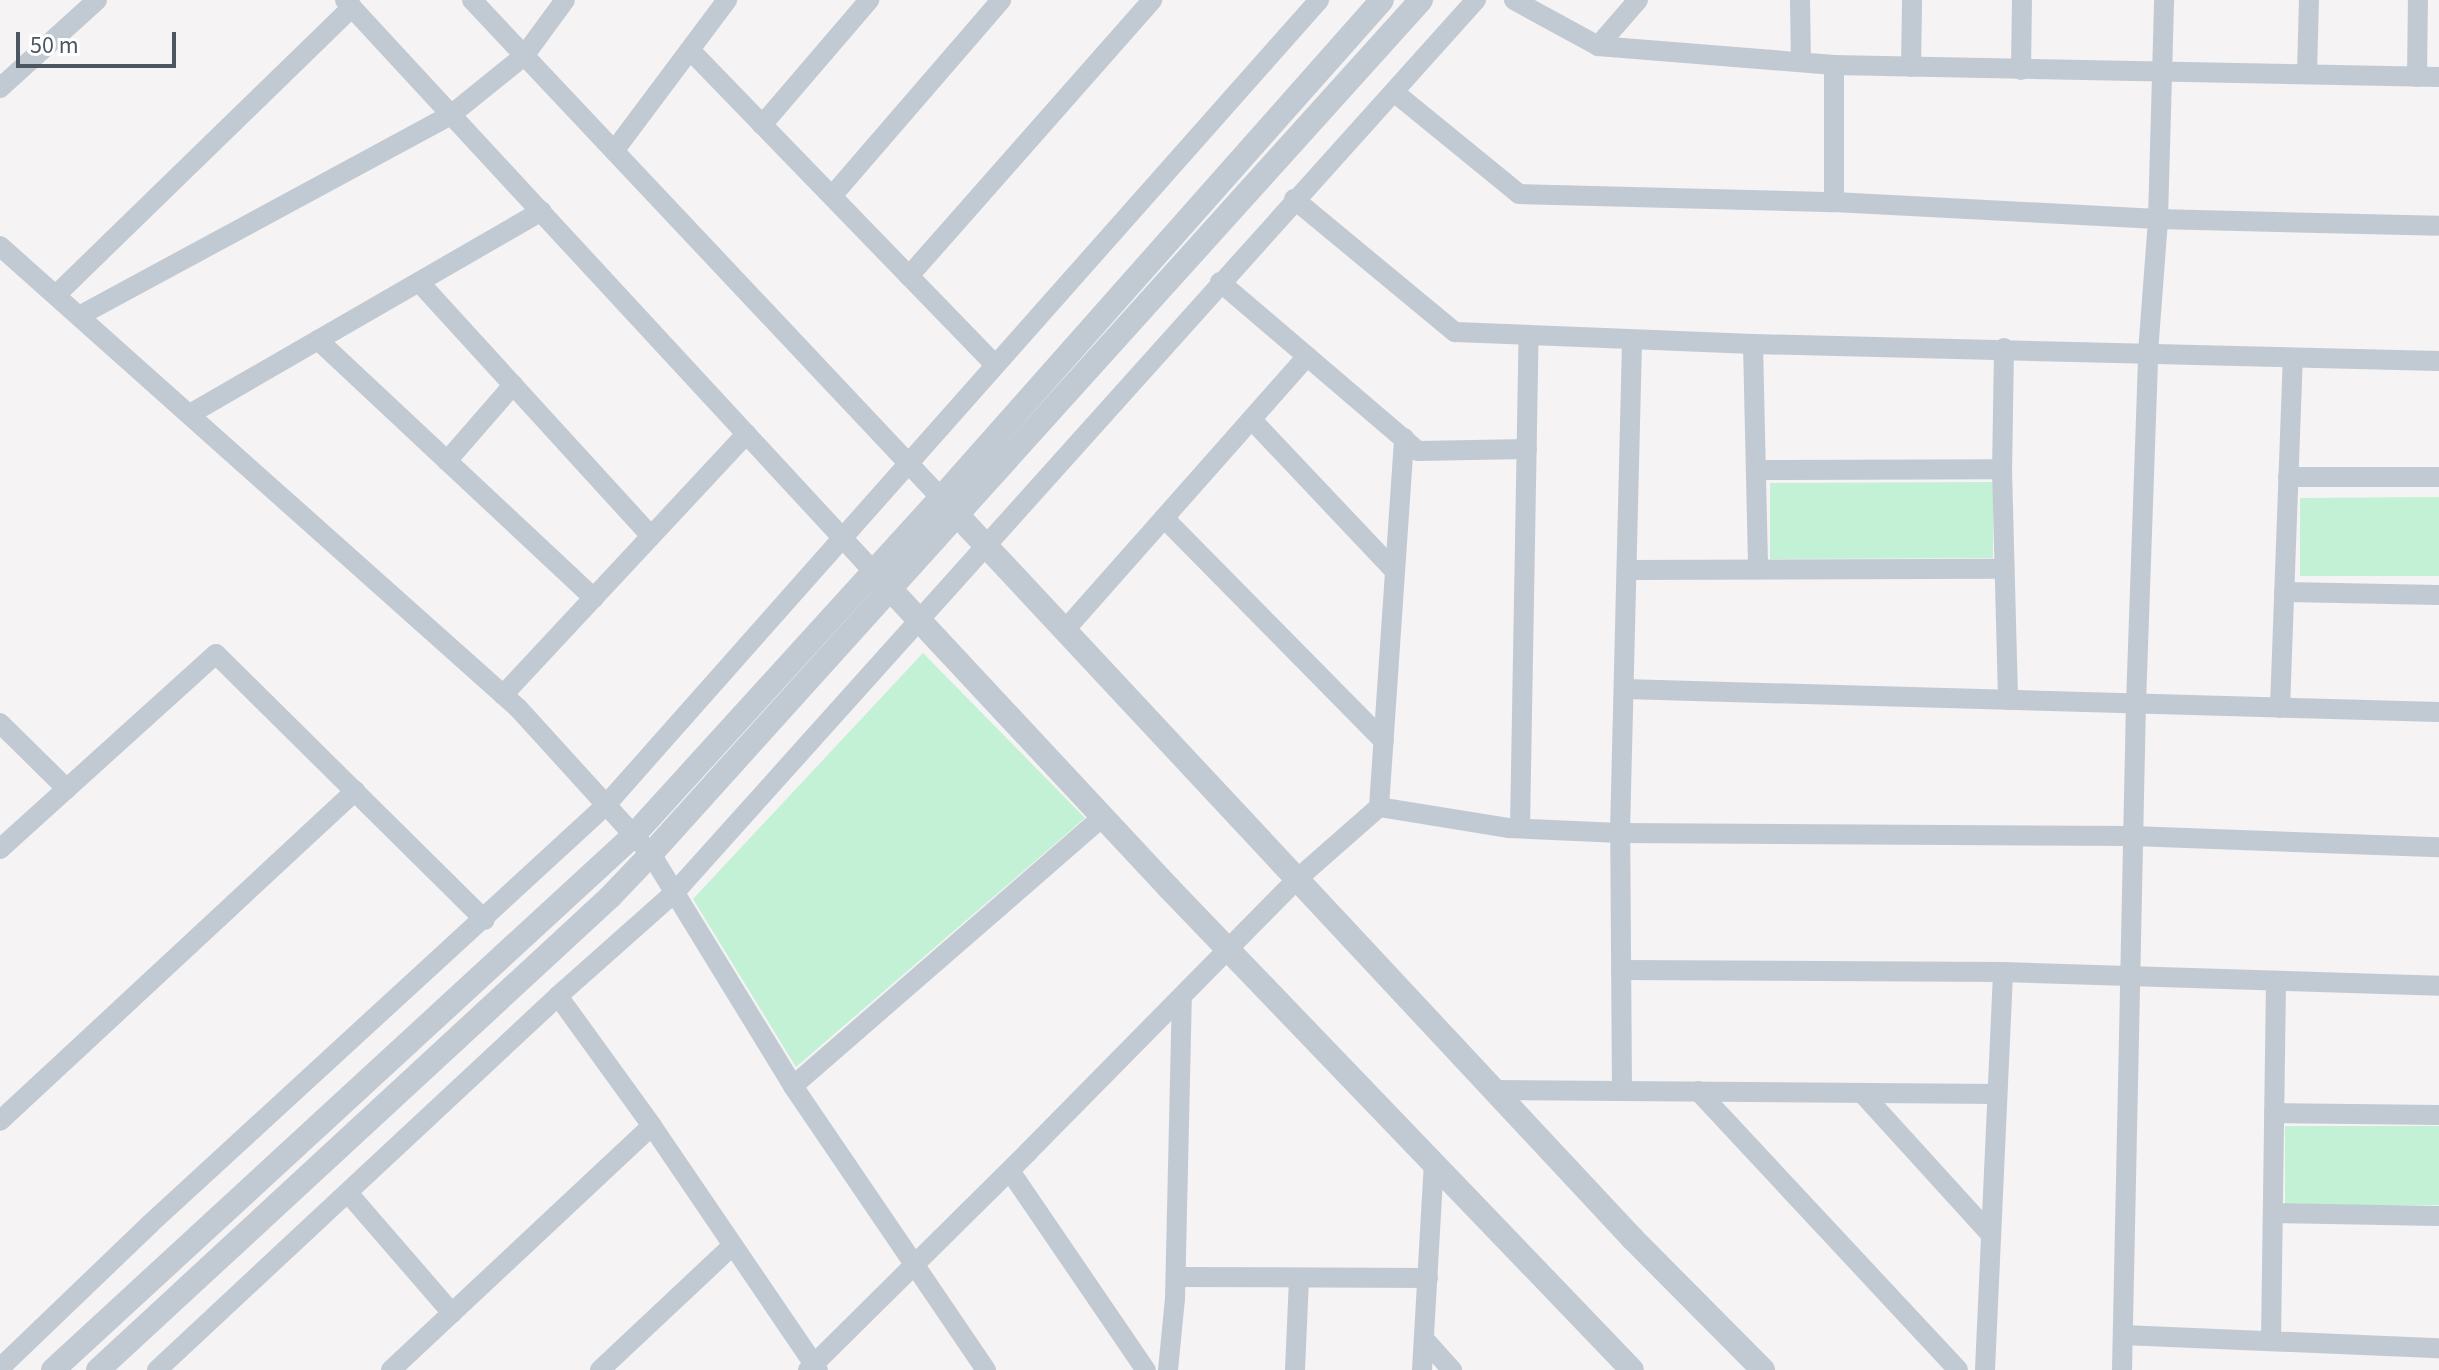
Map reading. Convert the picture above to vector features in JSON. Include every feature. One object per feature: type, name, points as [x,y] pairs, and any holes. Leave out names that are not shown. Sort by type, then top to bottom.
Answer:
[{"type":"street","points":[[472,0],[1493,1090],[1763,1370]]},
{"type":"street","points":[[79,316],[452,114],[524,56],[565,0]]},
{"type":"street","points":[[614,151],[727,0]]},
{"type":"street","points":[[762,125],[869,0]]},
{"type":"street","points":[[832,196],[1001,0]]},
{"type":"street","points":[[909,276],[1152,0]]},
{"type":"street","points":[[0,1368],[150,1224],[485,920],[605,806],[844,540],[1319,0]]},
{"type":"street","points":[[53,1370],[633,836],[872,570],[941,498],[1382,0]]},
{"type":"street","points":[[98,1370],[610,897],[958,516],[1421,0]]},
{"type":"street","points":[[157,1370],[558,996],[675,892],[1294,199],[1476,0]]},
{"type":"street","points":[[1514,0],[1598,46],[1834,65],[2439,77]]},
{"type":"street","points":[[1598,46],[1638,0]]},
{"type":"street","points":[[1800,0],[1801,62]]},
{"type":"street","points":[[1911,67],[1912,0]]},
{"type":"street","points":[[2021,70],[2022,0]]},
{"type":"street","points":[[2122,1370],[2136,704],[2148,353],[2158,219],[2164,0]]},
{"type":"street","points":[[2307,74],[2309,0]]},
{"type":"street","points":[[2417,77],[2418,0]]},
{"type":"street","points":[[0,88],[86,4]]},
{"type":"street","points":[[56,295],[349,4],[1102,817],[1632,1370]]},
{"type":"street","points":[[690,50],[995,365]]},
{"type":"street","points":[[1834,65],[1834,202]]},
{"type":"street","points":[[1394,92],[1519,194],[1834,202],[2158,219],[2439,226]]},
{"type":"street","points":[[1294,199],[1455,332],[1753,344],[2439,361]]},
{"type":"street","points":[[190,414],[542,211]]},
{"type":"street","points":[[0,246],[503,695],[651,854],[793,1086],[986,1370]]},
{"type":"street","points":[[419,282],[651,536]]},
{"type":"street","points":[[1220,282],[1418,451],[1527,449]]},
{"type":"street","points":[[1520,828],[1529,336]]},
{"type":"street","points":[[318,340],[594,598]]},
{"type":"street","points":[[1622,1091],[1620,833],[1632,340]]},
{"type":"street","points":[[1753,344],[1758,569]]},
{"type":"street","points":[[2004,348],[2002,469],[2008,700]]},
{"type":"street","points":[[1064,631],[1307,356]]},
{"type":"street","points":[[2280,708],[2293,358]]},
{"type":"street","points":[[447,461],[513,385]]},
{"type":"street","points":[[1252,420],[1395,571]]},
{"type":"street","points":[[503,695],[746,434]]},
{"type":"street","points":[[558,996],[652,1126],[813,1368],[1296,880],[1379,807],[1404,438]]},
{"type":"street","points":[[1756,470],[2002,469]]},
{"type":"street","points":[[2288,477],[2439,477]]},
{"type":"street","points":[[1164,518],[1384,741]]},
{"type":"street","points":[[1627,570],[2004,569]]},
{"type":"street","points":[[2284,592],[2439,595]]},
{"type":"street","points":[[0,849],[216,654],[485,920]]},
{"type":"street","points":[[1624,689],[2439,712]]},
{"type":"street","points":[[0,723],[67,789]]},
{"type":"street","points":[[0,1121],[355,791]]},
{"type":"street","points":[[1379,807],[1520,828],[1620,833],[2132,836],[2439,847]]},
{"type":"street","points":[[793,1086],[1102,817]]},
{"type":"street","points":[[1621,970],[2003,972],[2439,986]]},
{"type":"street","points":[[1985,1370],[2003,972]]},
{"type":"street","points":[[2271,1341],[2276,981]]},
{"type":"street","points":[[1168,1370],[1176,1277],[1182,998]]},
{"type":"street","points":[[1493,1090],[1997,1094]]},
{"type":"street","points":[[1698,1091],[1958,1370]]},
{"type":"street","points":[[1862,1093],[1991,1235]]},
{"type":"street","points":[[2274,1113],[2439,1115]]},
{"type":"street","points":[[391,1370],[652,1126]]},
{"type":"street","points":[[1422,1370],[1434,1164]]},
{"type":"street","points":[[1010,1171],[1146,1370]]},
{"type":"street","points":[[348,1193],[452,1313]]},
{"type":"street","points":[[2273,1213],[2439,1216]]},
{"type":"street","points":[[600,1370],[731,1247]]},
{"type":"street","points":[[1176,1277],[1428,1278]]},
{"type":"street","points":[[1295,1370],[1299,1278]]},
{"type":"street","points":[[2123,1335],[2439,1348]]},
{"type":"street","points":[[1424,1339],[1452,1370]]},
{"type":"green space","points":[[1993,482],[1993,558],[1770,559],[1770,483]]},
{"type":"green space","points":[[2439,497],[2439,576],[2300,576],[2300,498]]},
{"type":"green space","points":[[923,653],[1085,818],[796,1067],[693,899]]},
{"type":"green space","points":[[2285,1126],[2439,1126],[2439,1205],[2285,1206]]}]
